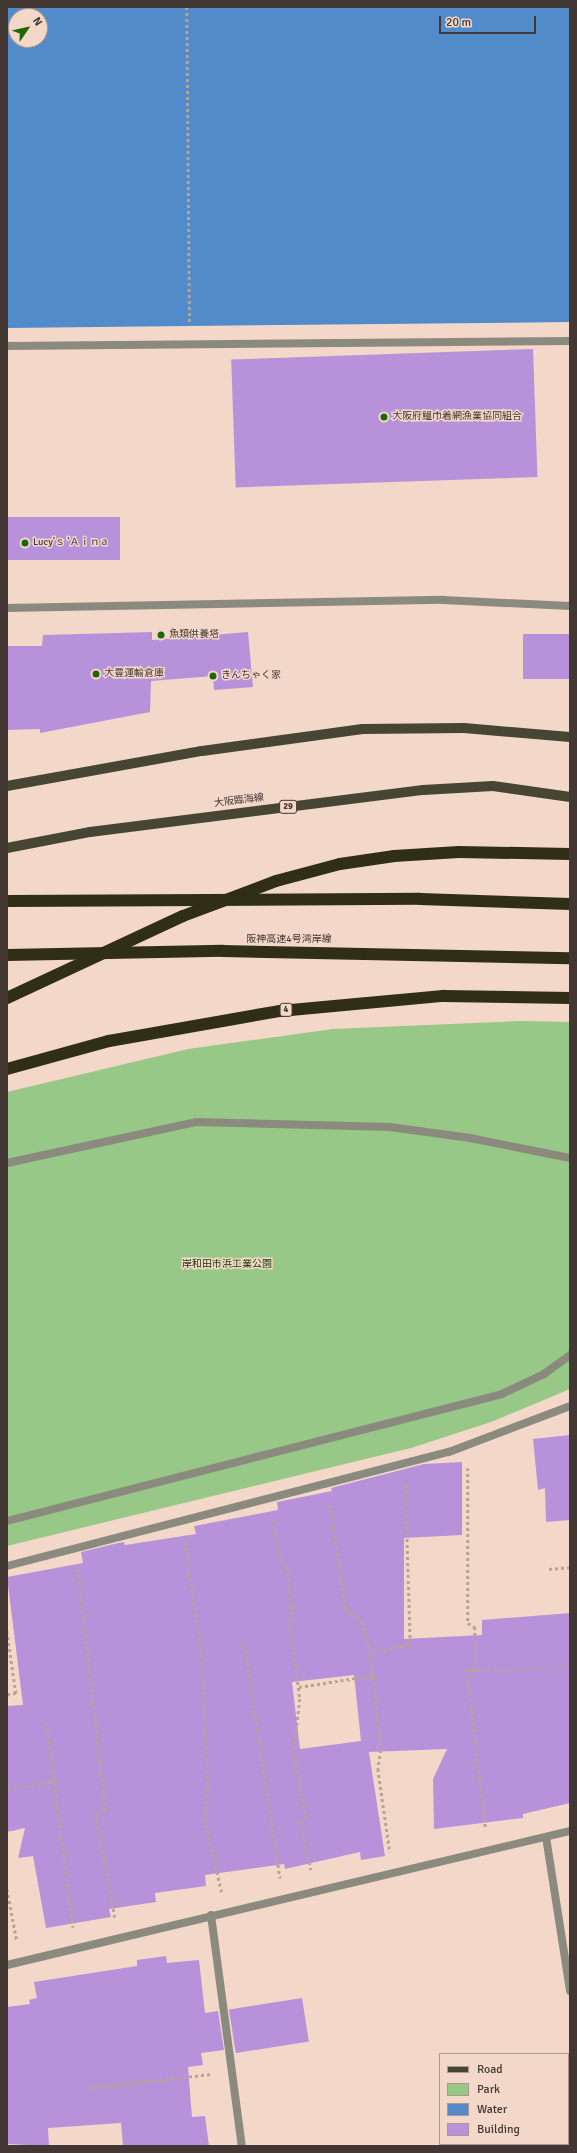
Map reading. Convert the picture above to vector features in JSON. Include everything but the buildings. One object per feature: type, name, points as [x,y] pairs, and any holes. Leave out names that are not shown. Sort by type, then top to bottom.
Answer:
[{"type":"highway","points":[[7,998],[184,916],[276,881],[340,864],[394,856],[459,852],[570,854]]},
{"type":"highway","points":[[7,901],[420,899],[570,904]]},
{"type":"highway","name":"阪神高速4号湾岸線","points":[[7,955],[223,951],[570,958]]},
{"type":"highway","name":"4","points":[[7,1069],[109,1041],[280,1011],[443,996],[570,998]]},
{"type":"main road","points":[[7,786],[202,751],[362,729],[464,728],[570,737]]},
{"type":"main road","name":"大阪臨海線","points":[[7,848],[90,832],[423,790],[494,786],[570,797]]},
{"type":"street","points":[[7,346],[570,341]]},
{"type":"street","points":[[7,608],[443,600],[570,606]]},
{"type":"street","points":[[7,1163],[196,1122],[390,1127],[470,1138],[570,1158]]},
{"type":"street","points":[[7,1521],[502,1394],[544,1374],[570,1355]]},
{"type":"street","points":[[7,1566],[449,1452],[570,1406]]},
{"type":"street","points":[[7,1965],[119,1936],[570,1831]]},
{"type":"street","points":[[546,1837],[570,1991]]},
{"type":"street","points":[[211,1915],[234,2071],[242,2146]]},
{"type":"path","points":[[187,7],[190,325]]},
{"type":"path","points":[[468,1462],[468,1623],[475,1627],[475,1671]]},
{"type":"path","points":[[371,1653],[410,1644],[404,1476]]},
{"type":"path","points":[[329,1502],[346,1609],[362,1622],[371,1653],[375,1675],[382,1750],[378,1769],[393,1872]]},
{"type":"path","points":[[272,1514],[280,1556],[287,1567],[299,1687],[294,1752],[306,1818],[300,1821],[316,1890]]},
{"type":"path","points":[[184,1535],[202,1656],[208,1789],[205,1819],[226,1911]]},
{"type":"path","points":[[77,1560],[106,1810],[96,1814],[119,1936]]},
{"type":"path","points":[[550,1569],[570,1567]]},
{"type":"path","points":[[7,1631],[16,1693],[7,1695]]},
{"type":"path","points":[[244,1639],[283,1898]]},
{"type":"path","points":[[491,1850],[482,1813],[467,1669],[475,1671],[570,1666]]},
{"type":"path","points":[[299,1687],[375,1675]]},
{"type":"path","points":[[47,1723],[76,1947]]},
{"type":"path","points":[[7,1788],[55,1781]]},
{"type":"path","points":[[7,1889],[21,1961]]},
{"type":"path","points":[[88,2088],[234,2071]]},
{"type":"green space","name":"岸和田市浜工業公園","points":[[522,1021],[570,1022],[570,1389],[491,1422],[411,1448],[7,1546],[7,1092],[188,1049],[333,1029]]},
{"type":"water","points":[[7,7],[570,7],[570,322],[7,328]]},
{"type":"place","name":"大阪府鰮巾着網漁業協同組合","points":[[384,417]]},
{"type":"place","name":"Lucy’ｓ ’Ａｉｎａ","points":[[25,543]]},
{"type":"place","name":"魚類供養塔","points":[[161,635]]},
{"type":"place","name":"大豊運輸倉庫","points":[[96,674]]},
{"type":"place","name":"きんちゃく家","points":[[213,676]]}]
